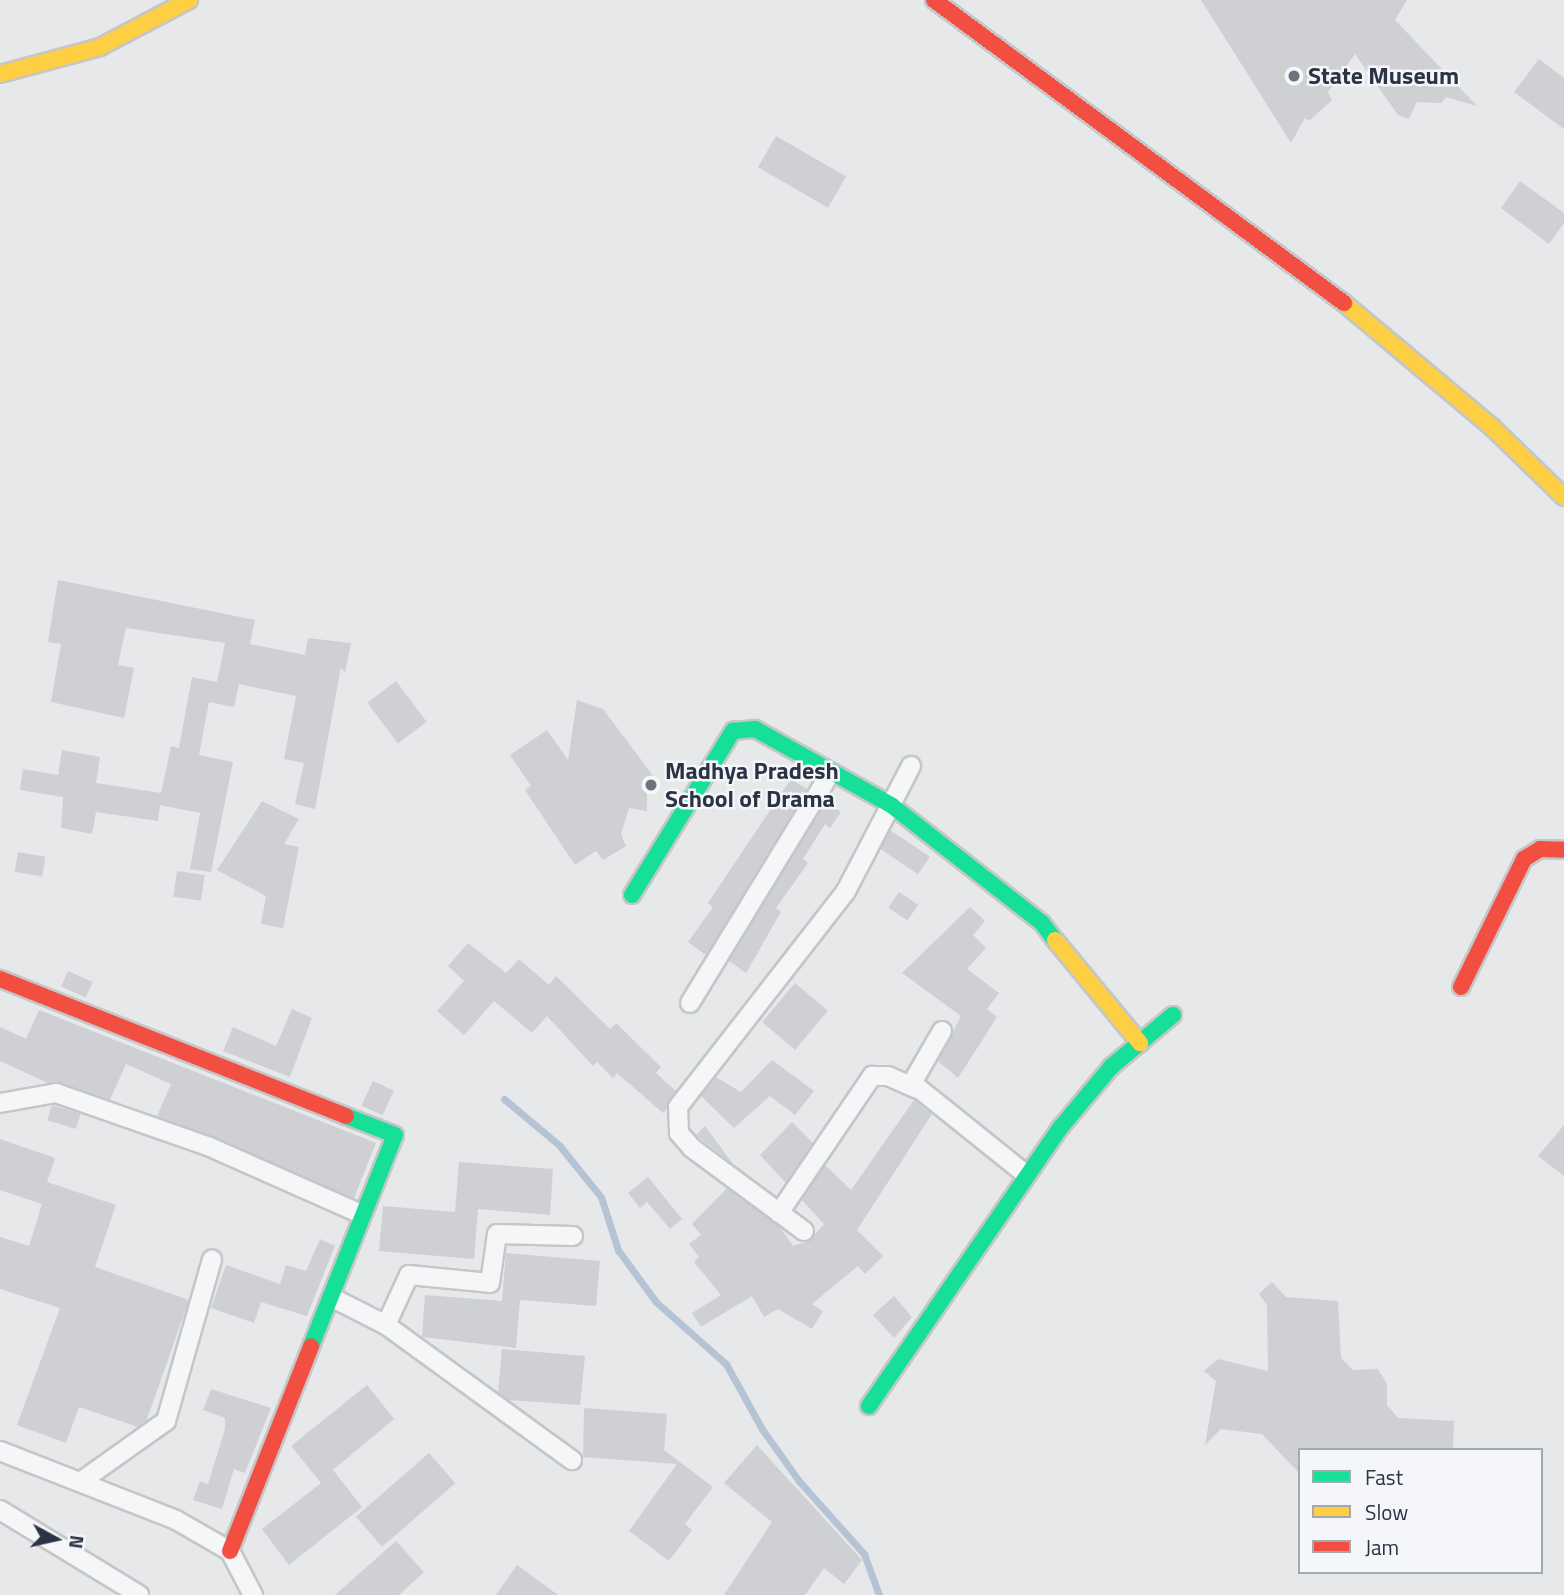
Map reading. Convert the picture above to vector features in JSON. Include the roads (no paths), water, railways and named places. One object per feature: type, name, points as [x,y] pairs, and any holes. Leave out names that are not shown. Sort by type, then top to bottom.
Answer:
[{"type":"street","points":[[0,74],[100,47],[189,0]]},
{"type":"street","points":[[934,0],[1327,289],[1492,427],[1564,497]]},
{"type":"street","points":[[632,895],[733,731],[755,729],[831,774],[891,805],[1042,923],[1140,1043]]},
{"type":"street","points":[[804,1231],[692,1148],[679,1133],[678,1107],[846,891],[911,766]]},
{"type":"street","points":[[690,1003],[831,774]]},
{"type":"street","points":[[1461,987],[1524,859],[1540,849],[1564,850]]},
{"type":"street","points":[[0,979],[395,1135],[360,1214],[333,1298],[229,1551]]},
{"type":"street","points":[[869,1406],[1026,1174],[1111,1067],[1173,1015]]},
{"type":"street","points":[[917,1089],[914,1075],[942,1031]]},
{"type":"street","points":[[779,1213],[872,1076],[888,1076],[917,1089],[1026,1174]]},
{"type":"street","points":[[0,1103],[56,1093],[210,1147],[360,1214]]},
{"type":"street","points":[[386,1325],[409,1275],[490,1283],[497,1234],[573,1236]]},
{"type":"street","points":[[83,1480],[166,1421],[212,1258]]},
{"type":"street","points":[[333,1298],[386,1325],[572,1460]]},
{"type":"street","points":[[0,1451],[83,1480],[176,1520],[229,1551],[253,1595]]},
{"type":"street","points":[[0,1510],[139,1595]]},
{"type":"waterway","points":[[504,1099],[559,1145],[601,1197],[618,1250],[656,1302],[726,1364],[762,1429],[799,1481],[864,1554],[879,1595]]},
{"type":"place","name":"State Museum","points":[[1294,76]]},
{"type":"place","name":"Madhya Pradesh School of Drama","points":[[651,785]]}]
